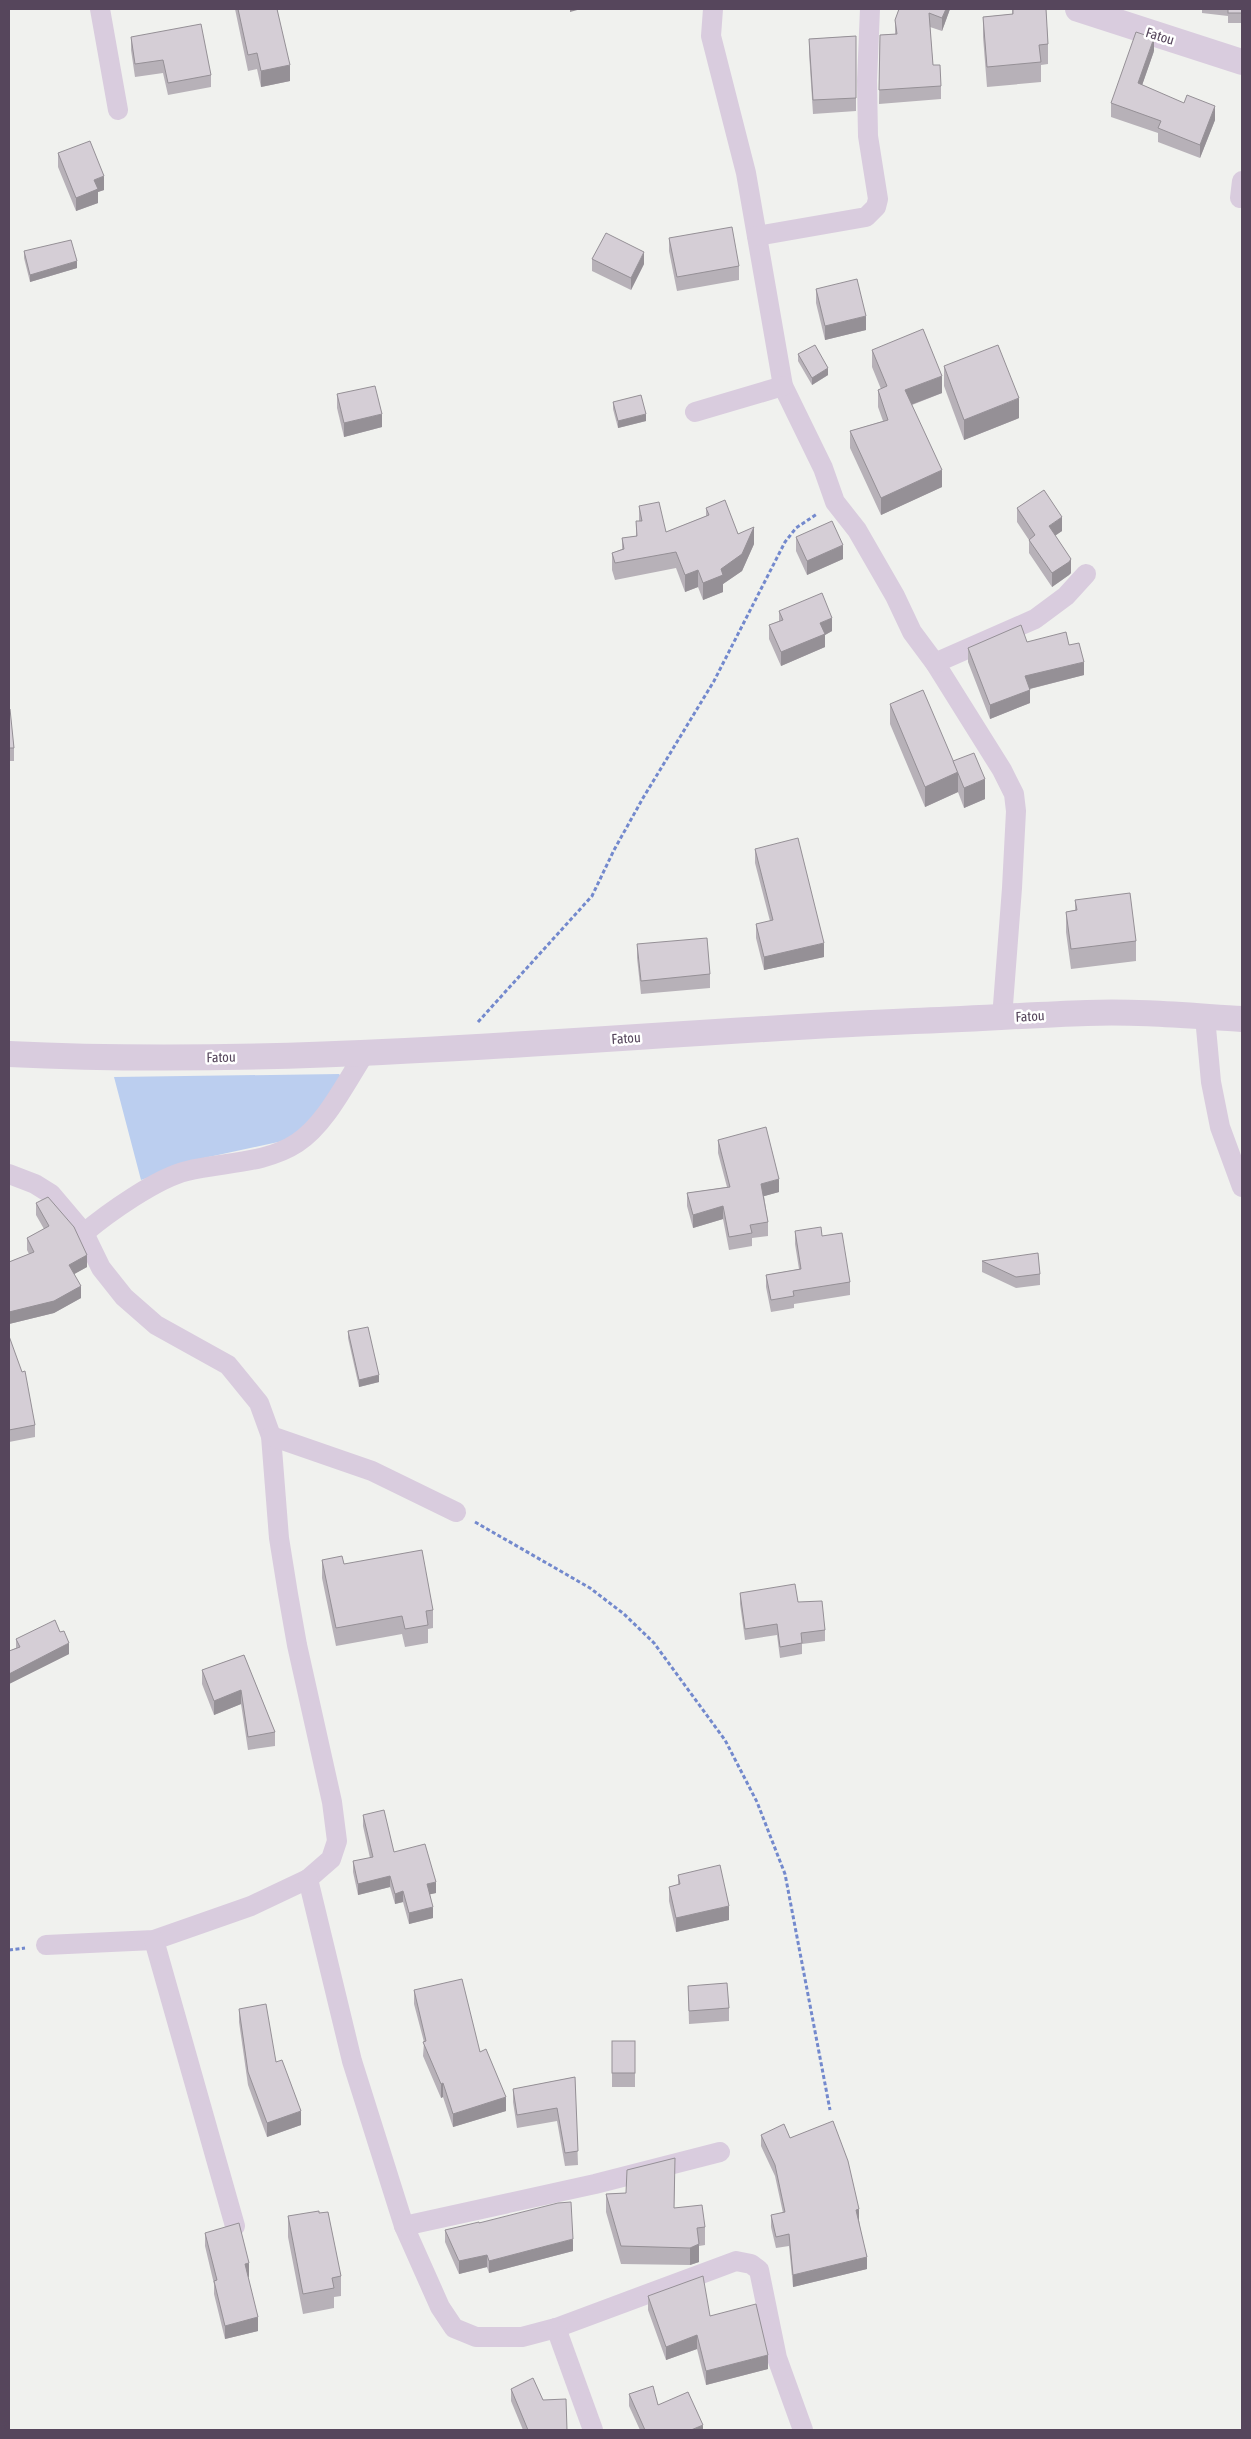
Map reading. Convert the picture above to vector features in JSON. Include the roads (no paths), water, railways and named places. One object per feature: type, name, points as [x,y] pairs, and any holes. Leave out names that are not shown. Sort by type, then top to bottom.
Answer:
[{"type":"street","points":[[100,9],[118,110]]},
{"type":"street","points":[[713,9],[711,36],[746,173],[783,386],[823,468],[835,502],[857,530],[896,596],[912,632],[935,663],[1002,770],[1014,794],[1016,811],[1012,888],[1002,1018]]},
{"type":"street","points":[[757,236],[866,217],[876,207],[878,199],[870,160],[866,111],[870,9]]},
{"type":"street","name":"Fatou","points":[[1078,9],[1242,62]]},
{"type":"street","points":[[695,412],[783,386]]},
{"type":"street","points":[[935,663],[1035,619],[1066,596],[1086,574]]},
{"type":"street","name":"Fatou","points":[[9,1054],[106,1058],[274,1057],[455,1049],[696,1033],[1090,1013],[1242,1018]]},
{"type":"street","points":[[1205,1016],[1211,1082],[1220,1127],[1242,1187]]},
{"type":"street","points":[[84,1234],[97,1222],[158,1183],[186,1171],[273,1154],[296,1143],[325,1115],[365,1053]]},
{"type":"street","points":[[9,1174],[35,1184],[51,1194],[84,1234],[101,1268],[124,1297],[156,1325],[228,1365],[259,1403],[271,1436],[279,1538],[288,1594],[297,1645],[332,1802],[337,1841],[331,1860],[308,1879],[251,1906],[154,1940],[46,1945]]},
{"type":"street","points":[[271,1436],[372,1471],[456,1512]]},
{"type":"street","points":[[308,1879],[352,2061],[404,2226],[440,2307],[454,2328],[476,2337],[522,2337],[556,2328],[736,2261],[751,2264],[759,2270],[777,2358],[804,2430]]},
{"type":"street","points":[[154,1940],[235,2226]]},
{"type":"street","points":[[404,2226],[595,2184],[720,2152]]},
{"type":"street","points":[[556,2328],[593,2430]]}]
